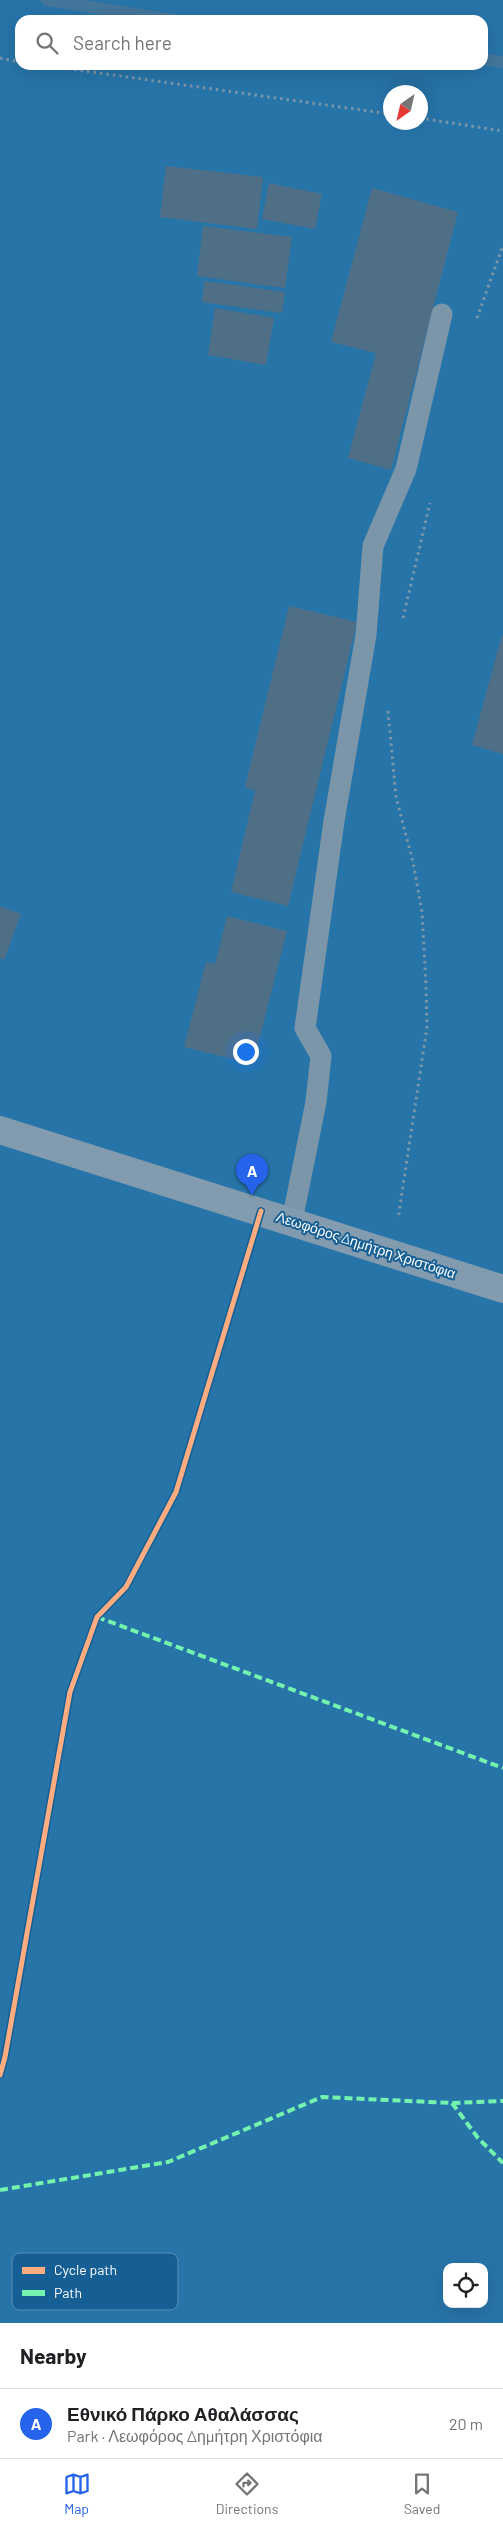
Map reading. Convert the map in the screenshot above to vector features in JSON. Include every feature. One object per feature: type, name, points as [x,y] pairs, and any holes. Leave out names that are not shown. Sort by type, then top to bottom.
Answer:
[{"type":"main road","name":"Λεωφόρος Δημήτρη Χριστόφια","points":[[0,1130],[503,1289]]},
{"type":"lane","points":[[292,1221],[316,1102],[321,1056],[305,1028],[334,821],[366,635],[373,546],[406,469],[442,314]]},
{"type":"path","points":[[0,58],[15,61]]},
{"type":"path","points":[[78,70],[383,113]]},
{"type":"path","points":[[428,119],[503,131]]},
{"type":"path","points":[[474,326],[503,245]]},
{"type":"path","points":[[401,626],[430,499]]},
{"type":"path","points":[[388,710],[396,796],[413,862],[422,912],[427,1027],[393,1254]]},
{"type":"shaded area","points":[[0,0],[503,0],[503,2323],[0,2323]]},
{"type":"building","points":[[166,166],[263,177],[257,229],[160,217]]},
{"type":"building","points":[[269,183],[322,194],[315,229],[262,219]]},
{"type":"building","points":[[372,188],[458,212],[391,470],[348,458],[376,353],[331,342]]},
{"type":"building","points":[[203,226],[292,237],[285,288],[197,276]]},
{"type":"building","points":[[204,281],[285,292],[282,313],[202,302]]},
{"type":"building","points":[[215,308],[274,318],[266,365],[208,355]]},
{"type":"building","points":[[289,606],[357,622],[288,906],[231,892],[255,791],[245,787]]},
{"type":"building","points":[[503,635],[503,754],[472,745]]},
{"type":"building","points":[[0,906],[21,914],[4,960],[0,958]]},
{"type":"building","points":[[227,916],[287,931],[253,1064],[184,1047],[206,962],[215,964]]},
{"type":"waterway","points":[[47,0],[142,15]]},
{"type":"waterway","points":[[488,60],[503,62]]},
{"type":"marked path","points":[[97,1617],[503,1768]]},
{"type":"marked path","points":[[0,2190],[168,2162],[322,2097],[452,2103],[503,2101]]},
{"type":"marked path","points":[[452,2103],[478,2138],[503,2163]]},
{"type":"cycle path","points":[[0,2075],[5,2057],[70,1692],[97,1617],[126,1587],[176,1492],[261,1211]]},
{"type":"place","name":"Εθνικό Πάρκο Αθαλάσσας","points":[[252,1195]]}]
